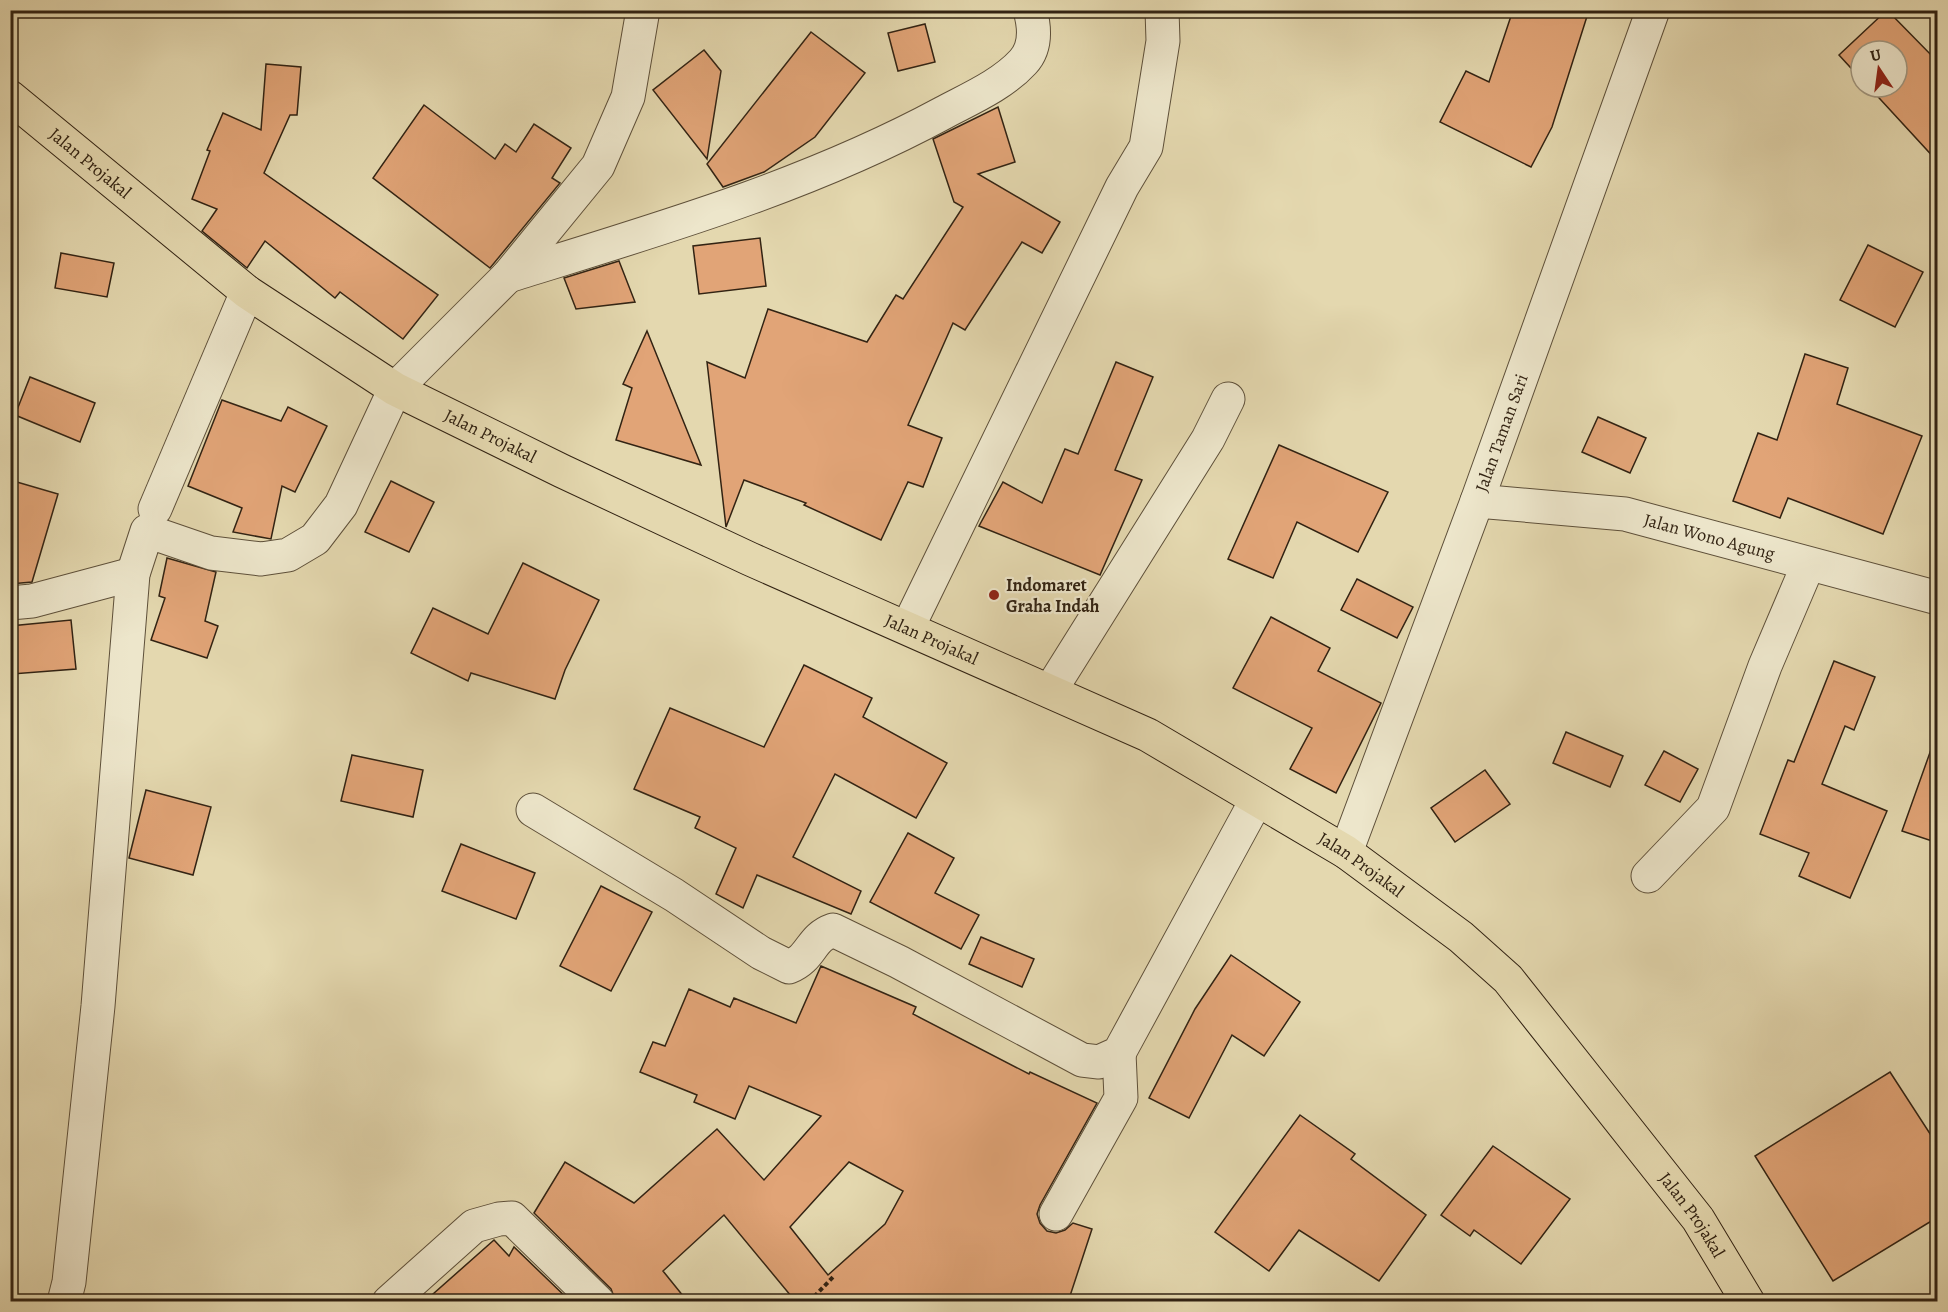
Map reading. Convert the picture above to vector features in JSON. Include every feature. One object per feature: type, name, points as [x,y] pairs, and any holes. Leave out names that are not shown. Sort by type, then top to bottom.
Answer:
[{"type":"main road","name":"Jalan Projakal","points":[[10,97],[247,292],[395,389],[729,549],[1148,735],[1256,801],[1346,852],[1461,937],[1508,979],[1698,1219],[1748,1302]]},
{"type":"street","points":[[64,1302],[69,1282],[98,1006],[133,574],[147,531],[211,553],[261,559],[288,555],[315,538],[341,505],[395,389],[508,276],[598,166],[628,98],[643,10]]},
{"type":"street","points":[[508,276],[716,211],[897,138],[987,89],[1024,61],[1034,40],[1030,10]]},
{"type":"street","points":[[908,627],[1122,187],[1146,147],[1163,41],[1162,10]]},
{"type":"street","name":"Jalan Taman Sari","points":[[1346,852],[1477,501],[1653,10]]},
{"type":"street","points":[[155,509],[247,292]]},
{"type":"street","points":[[1050,691],[1208,439],[1228,399]]},
{"type":"street","name":"Jalan Wono Agung","points":[[1477,501],[1625,514],[1808,565],[1938,598]]},
{"type":"street","points":[[1648,876],[1713,808],[1765,666],[1808,565]]},
{"type":"street","points":[[10,603],[32,601],[133,574]]},
{"type":"street","points":[[1056,1214],[1121,1098],[1119,1053],[1256,801]]},
{"type":"street","points":[[533,810],[674,895],[761,953],[789,967],[802,962],[821,935],[833,930],[899,962],[1082,1060],[1099,1062],[1119,1053]]},
{"type":"street","points":[[389,1302],[474,1226],[512,1218],[598,1302]]},
{"type":"path","points":[[809,1302],[833,1277]]},
{"type":"building","points":[[1513,10],[1589,10],[1552,127],[1531,167],[1440,122],[1466,71],[1489,82]]},
{"type":"building","points":[[1887,10],[1938,62],[1938,162],[1880,99],[1909,99],[1909,39],[1856,39]]},
{"type":"building","points":[[925,24],[935,62],[898,71],[888,33]]},
{"type":"building","points":[[811,32],[865,73],[815,137],[764,172],[723,187],[707,164]]},
{"type":"building","points":[[1849,46],[1849,66],[1839,55]]},
{"type":"building","points":[[704,50],[721,71],[707,159],[653,90]]},
{"type":"building","points":[[266,64],[301,67],[297,115],[290,115],[264,173],[438,295],[403,339],[340,292],[335,298],[265,241],[247,268],[202,231],[217,209],[192,199],[210,151],[207,150],[223,113],[261,130]]},
{"type":"building","points":[[424,105],[495,159],[505,144],[516,152],[534,124],[571,148],[552,178],[560,183],[490,268],[373,178]]},
{"type":"building","points":[[998,107],[1015,162],[978,174],[1060,222],[1042,253],[1022,242],[965,330],[953,323],[908,425],[942,438],[923,487],[908,482],[881,540],[804,505],[806,503],[744,480],[726,527],[707,362],[745,378],[768,309],[867,342],[896,295],[903,299],[963,207],[954,202],[933,139]]},
{"type":"building","points":[[760,238],[766,286],[699,294],[693,246]]},
{"type":"building","points":[[1868,245],[1923,272],[1895,327],[1840,300]]},
{"type":"building","points":[[61,253],[114,263],[107,297],[55,288]]},
{"type":"building","points":[[619,261],[635,302],[576,309],[564,278]]},
{"type":"building","points":[[647,331],[701,465],[616,440],[632,388],[623,384]]},
{"type":"building","points":[[1805,354],[1848,368],[1837,404],[1922,436],[1883,534],[1788,498],[1780,518],[1733,501],[1758,433],[1777,440]]},
{"type":"building","points":[[1116,362],[1153,377],[1115,470],[1142,480],[1100,575],[979,526],[1003,482],[1042,503],[1065,449],[1078,454]]},
{"type":"building","points":[[30,377],[95,403],[80,442],[15,415]]},
{"type":"building","points":[[222,400],[281,421],[288,407],[327,426],[295,492],[282,486],[271,539],[233,532],[242,508],[188,486]]},
{"type":"building","points":[[1598,417],[1646,438],[1630,473],[1582,452]]},
{"type":"building","points":[[1279,445],[1388,492],[1358,552],[1297,522],[1273,578],[1228,559]]},
{"type":"building","points":[[10,480],[58,494],[32,582],[10,584]]},
{"type":"building","points":[[391,481],[434,502],[409,552],[365,532]]},
{"type":"building","points":[[167,558],[216,572],[205,621],[218,626],[207,658],[151,640],[165,598],[159,596]]},
{"type":"building","points":[[523,563],[599,600],[565,670],[555,699],[471,673],[468,681],[411,653],[433,608],[488,634]]},
{"type":"building","points":[[1357,579],[1413,607],[1397,638],[1341,610]]},
{"type":"building","points":[[1271,617],[1330,648],[1318,671],[1381,703],[1336,793],[1290,769],[1312,728],[1233,688]]},
{"type":"building","points":[[71,620],[76,669],[12,674],[10,626]]},
{"type":"building","points":[[1834,661],[1875,677],[1854,730],[1845,726],[1822,784],[1887,811],[1850,898],[1799,876],[1809,853],[1760,834],[1788,760],[1794,762]]},
{"type":"building","points":[[804,665],[872,698],[863,717],[947,763],[916,818],[835,774],[793,857],[861,891],[851,914],[757,875],[743,908],[716,894],[736,848],[695,828],[700,817],[634,789],[670,708],[764,747]]},
{"type":"building","points":[[1566,732],[1623,756],[1610,787],[1553,763]]},
{"type":"building","points":[[1933,744],[1938,745],[1938,843],[1902,831]]},
{"type":"building","points":[[1664,751],[1698,769],[1680,802],[1645,785]]},
{"type":"building","points":[[352,755],[423,770],[413,817],[341,801]]},
{"type":"building","points":[[1485,770],[1510,804],[1455,842],[1431,808]]},
{"type":"building","points":[[146,790],[211,807],[193,875],[129,858]]},
{"type":"building","points":[[908,833],[954,858],[935,893],[979,915],[961,949],[870,902]]},
{"type":"building","points":[[461,844],[535,873],[516,919],[442,891]]},
{"type":"building","points":[[601,886],[652,912],[611,991],[560,966]]},
{"type":"building","points":[[981,937],[1034,959],[1022,987],[969,964]]},
{"type":"building","points":[[1231,955],[1300,1002],[1264,1056],[1232,1035],[1189,1118],[1149,1098],[1195,1009]]},
{"type":"building","points":[[821,966],[916,1007],[913,1014],[1029,1074],[1030,1072],[1097,1103],[1037,1214],[1040,1223],[1047,1231],[1056,1233],[1065,1230],[1073,1223],[1092,1229],[1068,1302],[796,1302],[724,1215],[663,1271],[688,1302],[616,1302],[611,1289],[534,1213],[565,1162],[634,1203],[717,1129],[764,1180],[821,1116],[749,1086],[735,1119],[694,1102],[697,1095],[640,1072],[653,1042],[665,1046],[689,989],[730,1007],[734,998],[796,1023]],"holes":[[[849,1162],[903,1191],[885,1224],[828,1275],[790,1227]]]},
{"type":"building","points":[[1890,1072],[1938,1146],[1938,1217],[1833,1281],[1755,1156]]},
{"type":"building","points":[[1300,1115],[1355,1154],[1351,1159],[1426,1215],[1379,1281],[1299,1230],[1269,1271],[1215,1232]]},
{"type":"building","points":[[1493,1146],[1570,1199],[1521,1264],[1474,1230],[1470,1236],[1441,1215]]},
{"type":"building","points":[[494,1240],[509,1256],[514,1247],[571,1302],[424,1302]]},
{"type":"place","name":"Indomaret Graha Indah","points":[[994,595]]}]
